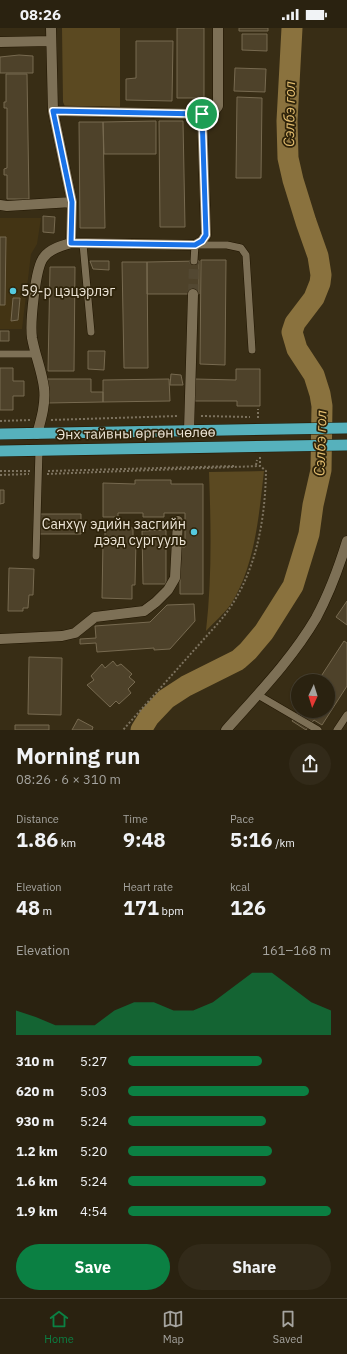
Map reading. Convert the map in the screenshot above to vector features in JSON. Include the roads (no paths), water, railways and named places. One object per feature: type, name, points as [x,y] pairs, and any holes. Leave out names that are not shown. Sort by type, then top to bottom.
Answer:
[{"type":"highway","name":"Энх тайвны өргөн чөлөө","points":[[0,434],[347,428]]},
{"type":"highway","name":"Энх тайвны өргөн чөлөө","points":[[0,451],[347,445]]},
{"type":"street","points":[[51,28],[53,111],[72,202],[71,243]]},
{"type":"street","points":[[53,111],[213,113],[218,106],[218,28]]},
{"type":"street","points":[[0,42],[51,41]]},
{"type":"street","points":[[37,434],[41,420],[44,389],[36,354],[32,327],[38,269],[42,258],[47,253],[71,243],[195,245],[202,241],[206,235],[202,114]]},
{"type":"street","points":[[0,205],[7,206],[72,202]]},
{"type":"street","points":[[189,430],[193,294]]},
{"type":"street","points":[[0,639],[62,636],[75,633],[95,617],[144,611],[168,590],[175,578],[178,521]]},
{"type":"street","points":[[226,730],[293,653],[316,617],[333,580],[347,541]]},
{"type":"lane","points":[[83,244],[91,332]]},
{"type":"lane","points":[[194,261],[195,245],[227,245],[241,248],[246,255],[252,350]]},
{"type":"lane","points":[[0,354],[36,354]]},
{"type":"lane","points":[[36,556],[39,450]]},
{"type":"lane","points":[[258,695],[318,730]]},
{"type":"lane","points":[[337,730],[347,715]]},
{"type":"waterway","name":"Сэлбэ гол","points":[[141,730],[149,717],[166,699],[186,686],[238,660],[248,651],[264,632],[293,586],[309,534],[313,505],[321,470],[322,406],[314,375],[297,349],[292,332],[295,323],[314,298],[320,283],[321,275],[318,256],[293,180],[288,158],[287,121],[292,28]]},
{"type":"tunnel","points":[[193,294],[194,261]]},
{"type":"place","name":"59-р цэцэрлэг","points":[[13,291]]},
{"type":"place","name":"Санхүү эдийн засгийн дээд сургууль","points":[[194,532]]}]
